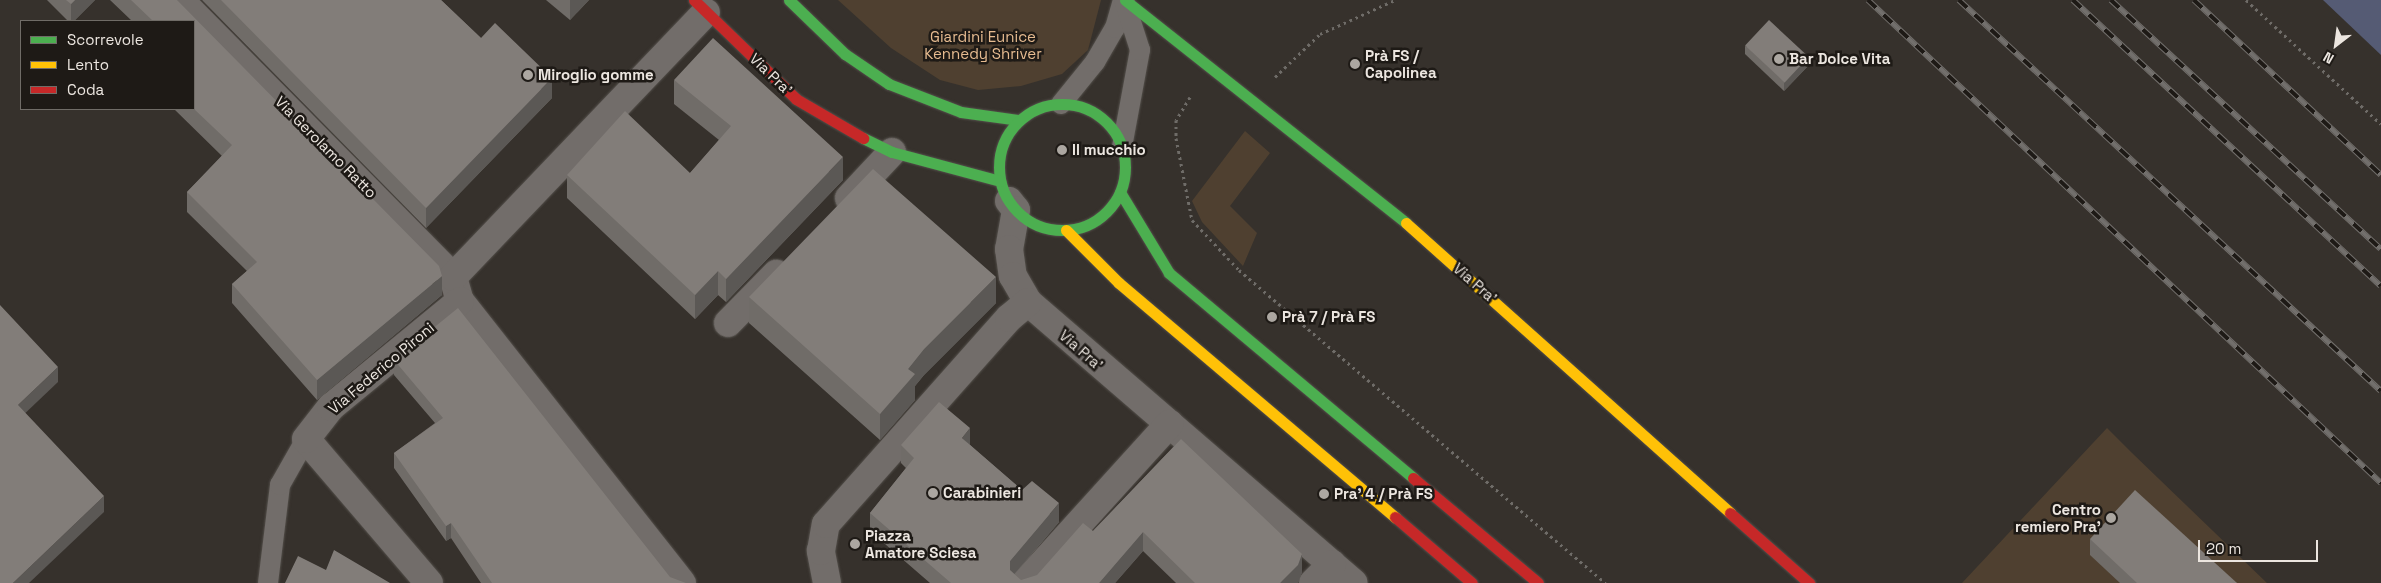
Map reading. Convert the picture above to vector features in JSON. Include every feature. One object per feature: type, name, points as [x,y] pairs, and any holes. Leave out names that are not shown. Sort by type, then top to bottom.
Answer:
[{"type":"main road","points":[[789,0],[845,54],[889,84],[962,112],[1019,120],[1061,104],[1084,108],[1105,120],[1122,147],[1125,162],[1120,192],[1098,219],[1066,230],[1033,223],[1005,191],[1002,148],[1019,120]]},
{"type":"main road","name":"Via Pra'","points":[[1124,0],[1208,64],[1416,231],[1809,583]]},
{"type":"main road","name":"Via Pra'","points":[[700,6],[796,98],[832,123],[892,152],[1005,191]]},
{"type":"main road","points":[[1120,192],[1169,273],[1538,583]]},
{"type":"main road","points":[[1066,230],[1119,283],[1472,583]]},
{"type":"street","name":"Via Gerolamo Ratto","points":[[180,0],[457,289],[682,583]]},
{"type":"street","name":"Via Federico Pironi","points":[[306,439],[331,407],[457,289],[700,6]]},
{"type":"street","points":[[828,220],[892,152]]},
{"type":"street","name":"Via Pra'","points":[[1005,191],[1016,210],[1009,249],[1013,276],[1028,302],[1354,583]]},
{"type":"street","points":[[728,323],[795,254]]},
{"type":"street","points":[[827,583],[821,551],[826,524],[1009,318],[1028,302]]},
{"type":"street","points":[[1025,583],[1169,424]]},
{"type":"street","points":[[306,439],[429,583]]},
{"type":"street","points":[[1312,583],[1332,564]]},
{"type":"lane","points":[[1061,104],[1095,62],[1115,28],[1124,0]]},
{"type":"lane","points":[[1122,147],[1140,50],[1124,0]]},
{"type":"lane","name":"Via Federico Pironi","points":[[268,583],[280,485],[306,439]]},
{"type":"path","points":[[1254,102],[1320,34],[1394,0]]},
{"type":"path","points":[[2246,0],[2381,124]]},
{"type":"path","points":[[1208,64],[1201,86],[1176,120],[1186,205],[1192,220],[1239,270],[1606,583]]},
{"type":"green space","name":"Giardini Eunice Kennedy Shriver","points":[[838,0],[1101,0],[1088,50],[1062,74],[1021,86],[978,90],[940,80],[891,48]]},
{"type":"green space","points":[[1245,131],[1270,153],[1230,206],[1257,233],[1243,266],[1202,222],[1192,201]]},
{"type":"green space","name":"Centro remiero Pra'","points":[[2107,428],[2131,452],[2267,583],[1962,583]]},
{"type":"water","points":[[2323,0],[2381,0],[2381,55]]},
{"type":"building","points":[[66,0],[75,0],[71,4]]},
{"type":"building","points":[[131,0],[177,0],[439,266],[442,276],[317,380],[232,284],[257,262],[187,192],[232,145],[195,110],[195,20],[152,20]]},
{"type":"building","points":[[221,0],[441,0],[481,38],[495,23],[552,78],[426,208]]},
{"type":"building","points":[[1769,20],[1808,57],[1785,82],[1745,46]]},
{"type":"building","points":[[713,38],[843,157],[726,279],[718,271],[695,295],[567,175],[625,111],[690,173],[731,126],[674,80]]},
{"type":"building","points":[[873,169],[996,277],[924,349],[908,369],[915,374],[880,414],[749,297]]},
{"type":"building","points":[[0,305],[58,367],[18,405],[104,496],[13,583],[0,583]]},
{"type":"building","points":[[458,308],[670,577],[686,583],[492,583],[451,523],[446,526],[394,453],[443,418],[394,360]]},
{"type":"building","points":[[939,402],[970,428],[962,438],[1022,490],[1032,481],[1059,503],[1010,561],[1010,570],[1021,580],[1037,575],[1083,523],[1093,531],[1181,439],[1302,554],[1298,565],[1280,583],[1195,583],[1143,532],[1099,583],[951,583],[870,513],[914,458],[901,445]]},
{"type":"building","points":[[2135,490],[2237,583],[2137,583],[2090,539]]},
{"type":"building","points":[[334,550],[390,583],[285,583],[298,556],[326,570]]},
{"type":"railway","points":[[1868,0],[2381,483]]},
{"type":"railway","points":[[1959,0],[2381,391]]},
{"type":"railway","points":[[2073,0],[2381,286]]},
{"type":"railway","points":[[2111,0],[2381,249]]},
{"type":"railway","points":[[2194,0],[2381,175]]},
{"type":"traffic: fast","points":[[789,0],[845,54],[889,84],[961,112],[1019,120]]},
{"type":"traffic: fast","points":[[1125,0],[1406,223]]},
{"type":"traffic: fast","points":[[1062,104],[1086,109],[1106,123],[1120,143],[1125,167],[1120,191],[1106,211],[1086,225],[1062,230],[1038,225],[1018,211],[1004,191],[999,167],[1004,143],[1018,123],[1038,109],[1062,104]]},
{"type":"traffic: fast","points":[[863,138],[892,152],[1000,181]]},
{"type":"traffic: fast","points":[[1120,192],[1169,273],[1413,478]]},
{"type":"traffic: slow","points":[[1406,223],[1730,513]]},
{"type":"traffic: slow","points":[[1066,230],[1119,283],[1395,517]]},
{"type":"traffic: jam","points":[[694,0],[796,99],[863,138]]},
{"type":"traffic: jam","points":[[1413,478],[1538,583]]},
{"type":"traffic: jam","points":[[1730,513],[1809,583]]},
{"type":"traffic: jam","points":[[1395,517],[1472,583]]},
{"type":"place","name":"Bar Dolce Vita","points":[[1779,59]]},
{"type":"place","name":"Prà FS / Capolinea","points":[[1355,64]]},
{"type":"place","name":"Miroglio gomme","points":[[528,75]]},
{"type":"place","name":"Il mucchio","points":[[1062,150]]},
{"type":"place","name":"Prà 7 / Prà FS","points":[[1272,317]]},
{"type":"place","name":"Carabinieri","points":[[933,493]]},
{"type":"place","name":"Pra' 4 / Prà FS","points":[[1324,494]]},
{"type":"place","name":"Centro remiero Pra'","points":[[2111,518]]},
{"type":"place","name":"Piazza Amatore Sciesa","points":[[855,544]]}]
